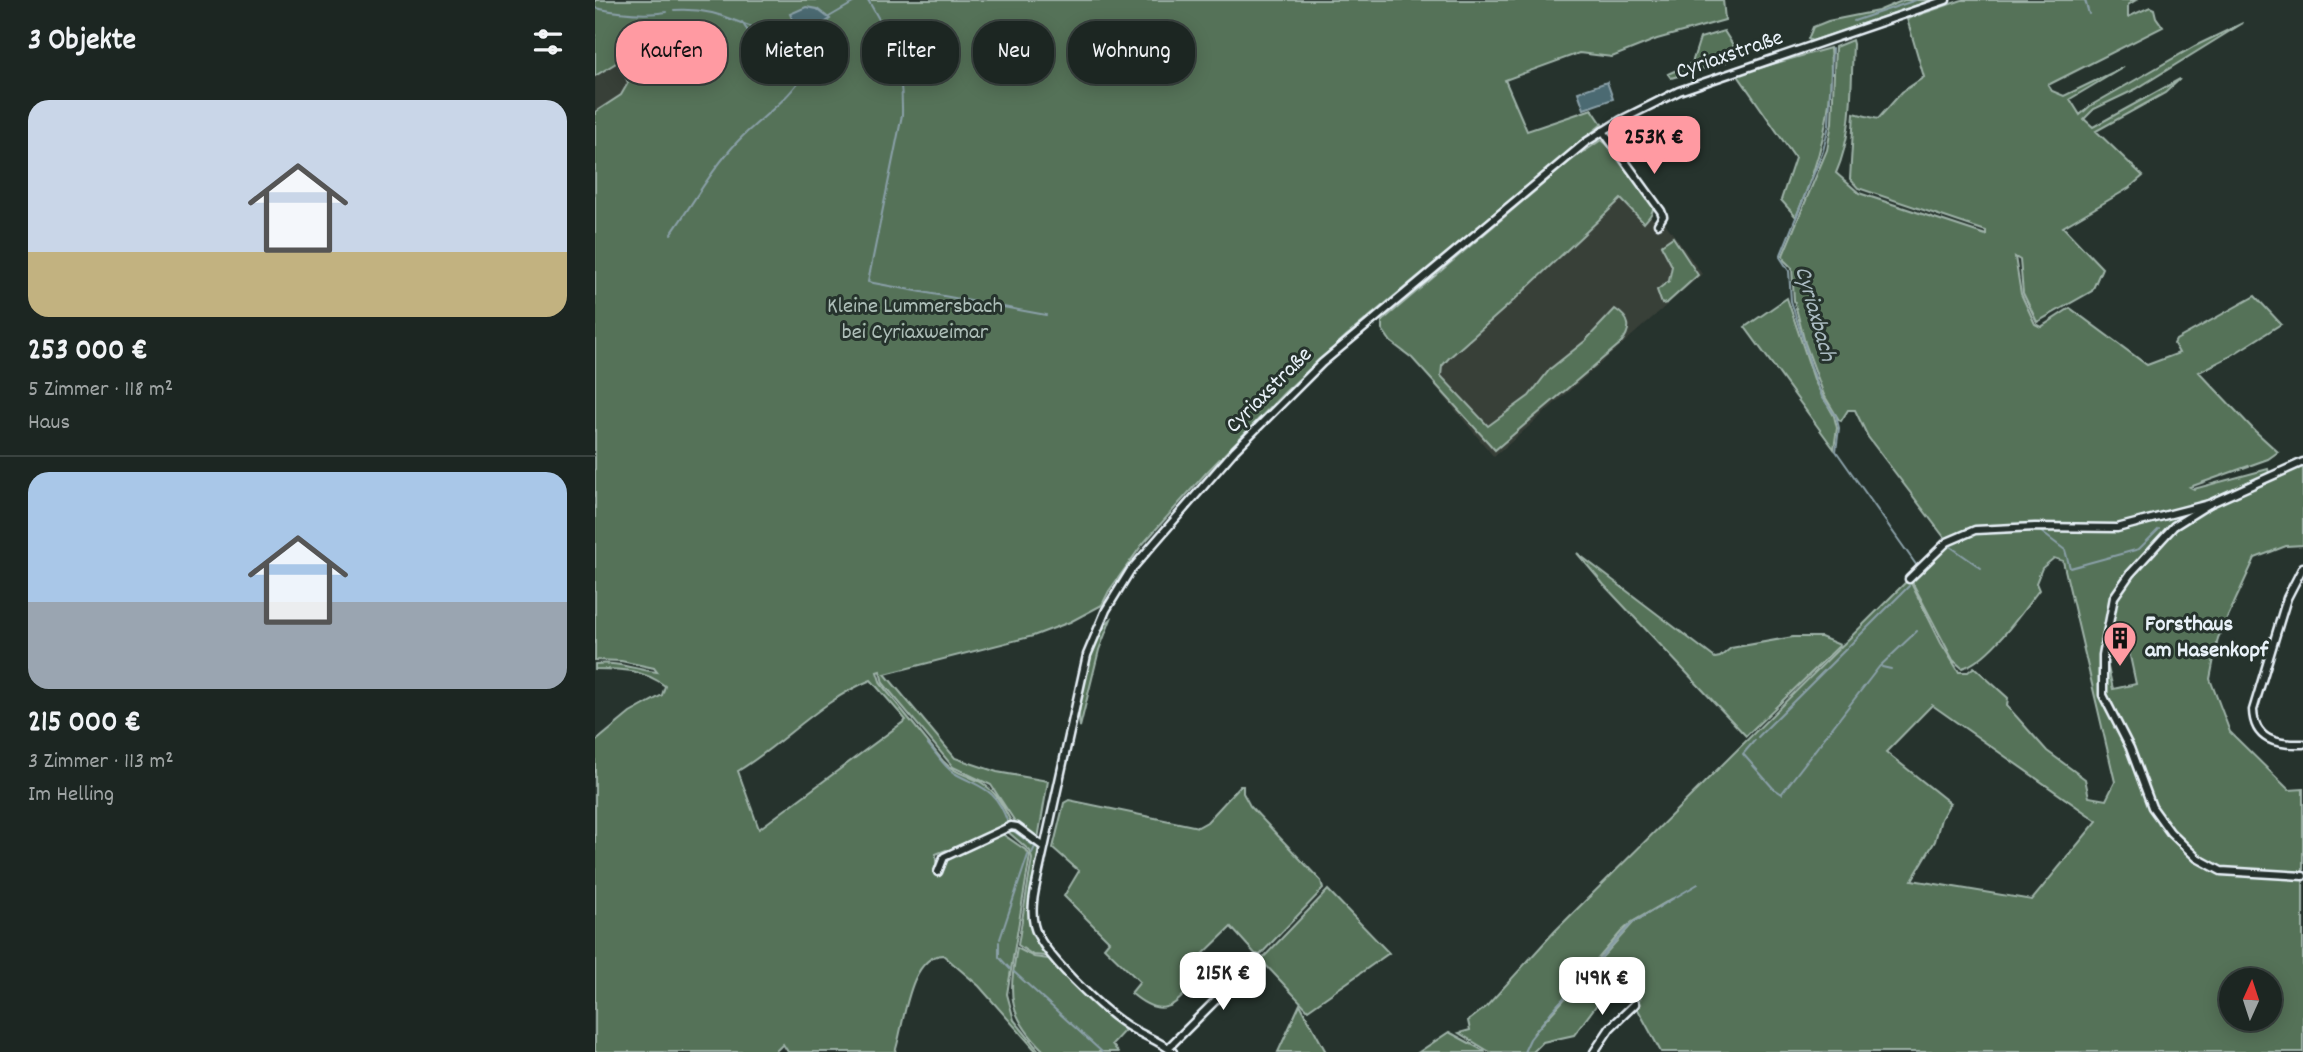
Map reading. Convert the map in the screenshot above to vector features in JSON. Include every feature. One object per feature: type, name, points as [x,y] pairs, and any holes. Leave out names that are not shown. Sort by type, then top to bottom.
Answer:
[{"type":"street","name":"Cyriaxstraße","points":[[1171,1050],[1115,1017],[1063,968],[1039,940],[1033,919],[1033,903],[1044,847],[1087,655],[1106,610],[1130,571],[1242,443],[1322,363],[1561,162],[1603,131],[1679,91],[1946,0]]},
{"type":"street","points":[[1603,131],[1661,211],[1663,216],[1658,225]]},
{"type":"street","points":[[2303,462],[2209,504],[2174,526],[2130,574],[2114,597],[2103,655],[2103,695],[2130,748],[2152,807],[2170,832],[2197,858],[2221,871],[2303,876]]},
{"type":"street","points":[[1909,579],[1947,542],[1975,530],[2117,528],[2209,504]]},
{"type":"street","points":[[2303,567],[2287,598],[2253,709],[2254,723],[2264,737],[2277,744],[2303,744]]},
{"type":"street","points":[[938,872],[943,858],[1011,826],[1017,827],[1044,847]]},
{"type":"street","points":[[1171,1050],[1257,959]]},
{"type":"street","points":[[1594,1052],[1610,1028],[1635,1004]]},
{"type":"shaded area","points":[[616,63],[616,84],[627,84],[621,95],[595,112],[595,76]]},
{"type":"shaded area","points":[[1621,199],[1644,222],[1650,216],[1660,227],[1665,223],[1702,274],[1494,457],[1419,366],[1559,255]]},
{"type":"green space","name":"Kleine Lummersbach bei Cyriaxweimar","points":[[595,0],[1723,0],[1725,20],[1657,39],[1612,57],[1579,53],[1505,80],[1527,131],[1592,109],[1602,124],[1346,336],[1285,392],[1206,473],[1142,545],[1102,605],[1070,622],[1033,636],[885,674],[955,758],[997,772],[1048,781],[1038,839],[1016,823],[991,785],[953,767],[883,683],[880,671],[877,672],[881,684],[943,761],[992,791],[1012,823],[948,853],[946,850],[936,854],[936,875],[939,874],[943,861],[1001,833],[1030,856],[1007,994],[1014,1020],[1040,1052],[1037,1052],[979,986],[943,955],[931,958],[915,980],[895,1052],[788,1052],[783,1044],[775,1052],[595,1052],[595,742],[630,713],[662,695],[665,686],[640,673],[595,669],[595,664],[611,664],[657,672],[654,668],[621,661],[595,660],[595,112],[621,95],[627,84],[727,84],[727,21],[616,21],[616,63],[595,76]],"holes":[[[871,680],[906,720],[759,829],[738,771],[819,710]]]},
{"type":"green space","points":[[1904,0],[1933,0],[1812,41],[1808,39],[1813,27],[1828,21],[1878,11]]},
{"type":"green space","points":[[1962,0],[2136,0],[2128,5],[2128,17],[2150,7],[2154,9],[2163,27],[2048,85],[2052,91],[2064,96],[2124,67],[2070,99],[2080,115],[2090,106],[2195,46],[2243,23],[2136,89],[2094,109],[2084,119],[2093,127],[2180,79],[2165,93],[2096,131],[2143,176],[2129,188],[2063,227],[2102,268],[2092,291],[2037,322],[2023,293],[2020,260],[2015,257],[2021,294],[2035,324],[2041,327],[2070,308],[2147,365],[2179,353],[2174,344],[2176,340],[2255,296],[2281,324],[2229,357],[2199,372],[2278,452],[2268,459],[2190,487],[2194,489],[2268,469],[2270,476],[2303,462],[2303,545],[2286,546],[2255,558],[2218,638],[2210,679],[2230,732],[2289,790],[2303,789],[2303,1052],[1661,1052],[1635,1004],[1640,999],[1625,991],[1598,1003],[1574,1035],[1543,1042],[1533,1052],[1490,1052],[1459,1033],[1470,1030],[1468,1021],[1486,1007],[1555,931],[1909,579],[1941,643],[1959,672],[1968,672],[1974,667],[2008,698],[2007,706],[2047,751],[2085,779],[2089,797],[2106,800],[2115,782],[2063,561],[2054,558],[2042,568],[2036,583],[2039,590],[2014,623],[1983,656],[1962,668],[1953,660],[1911,580],[1950,545],[1868,437],[1855,410],[1848,410],[1841,421],[1839,420],[1824,395],[1805,343],[1794,300],[1792,268],[1783,255],[1827,150],[1832,123],[1835,47],[1852,40],[1848,127],[1846,143],[1836,173],[1859,193],[1986,235],[1986,231],[1858,188],[1850,179],[1854,113],[1878,119],[1902,92],[1924,77],[1907,19]],"holes":[[[2124,628],[2136,684],[2113,689],[2106,659],[2108,633]],[[1932,705],[2097,821],[2032,900],[1912,880],[1935,841],[1941,819],[1950,803],[1886,752]],[[1673,898],[1633,923],[1533,1034],[1621,932],[1632,922]]]},
{"type":"green space","points":[[1724,31],[1733,45],[1734,54],[1726,62],[1671,78],[1668,74],[1692,63],[1700,38]]},
{"type":"green space","points":[[1830,48],[1830,92],[1824,135],[1796,217],[1781,200],[1795,158],[1737,74]]},
{"type":"green space","points":[[1601,140],[1622,161],[1646,193],[1653,208],[1650,216],[1644,223],[1621,199],[1449,358],[1442,366],[1441,376],[1488,426],[1529,396],[1550,369],[1585,341],[1615,309],[1627,320],[1627,333],[1621,343],[1495,450],[1412,358],[1391,342],[1382,329],[1382,321],[1569,162]]},
{"type":"green space","points":[[1673,237],[1698,275],[1667,303],[1662,304],[1657,290],[1669,281],[1672,266],[1661,245]]},
{"type":"green space","points":[[1787,298],[1815,382],[1834,416],[1837,428],[1834,449],[1745,327]]},
{"type":"green space","points":[[1577,553],[1715,658],[1731,648],[1793,637],[1821,637],[1840,645],[1746,736]]},
{"type":"green space","points":[[1111,619],[1099,650],[1080,727],[1080,702],[1087,670],[1098,639]]},
{"type":"green space","points":[[1240,786],[1243,786],[1243,793],[1250,806],[1321,881],[1323,889],[1258,957],[1231,927],[1198,959],[1207,969],[1181,998],[1164,1008],[1144,1003],[1131,993],[1140,982],[1104,947],[1109,941],[1064,896],[1079,871],[1053,848],[1064,803],[1069,800],[1198,827],[1207,822]]},
{"type":"green space","points":[[1013,827],[1038,846],[1029,917],[1034,937],[1046,956],[1033,955],[1018,945],[1032,859],[1030,851],[1007,831]]},
{"type":"green space","points":[[1328,890],[1389,953],[1308,1010],[1261,960]]},
{"type":"green space","points":[[1017,948],[1034,957],[1049,959],[1105,1014],[1126,1029],[1112,1044],[1118,1052],[1045,1052],[1024,1027],[1014,1005],[1012,980]]},
{"type":"green space","points":[[1300,1004],[1326,1052],[1278,1052]]},
{"type":"green space","points":[[1449,1032],[1486,1052],[1419,1052]]},
{"type":"water","points":[[806,7],[817,9],[830,19],[793,21],[790,14]]},
{"type":"water","points":[[1607,82],[1613,99],[1584,109],[1578,92]]},
{"type":"waterway","points":[[829,17],[858,0]]},
{"type":"waterway","points":[[868,0],[895,55],[902,97],[902,115],[868,282],[1046,315]]},
{"type":"waterway","points":[[1854,21],[1916,0]]},
{"type":"waterway","points":[[2085,0],[2089,14]]},
{"type":"waterway","points":[[595,8],[631,13],[667,12]]},
{"type":"waterway","points":[[674,10],[712,13],[741,23]]},
{"type":"waterway","name":"Cyriaxbach","points":[[1832,49],[1829,125],[1823,151],[1780,257],[1789,271],[1791,301],[1811,366],[1822,397],[1836,416],[1839,428],[1836,451],[1917,566]]},
{"type":"waterway","points":[[671,234],[729,152],[797,84]]},
{"type":"waterway","points":[[2040,531],[2065,550],[2070,568],[2139,549],[2159,529]]},
{"type":"waterway","points":[[1951,547],[1981,568]]},
{"type":"waterway","name":"Cyriaxbach","points":[[1758,737],[1909,586]]},
{"type":"waterway","name":"Cyriaxbach","points":[[1782,793],[1879,667],[1917,631]]},
{"type":"waterway","points":[[1882,667],[1891,669]]},
{"type":"waterway","name":"Cyriaxbach","points":[[1755,740],[1743,754],[1773,788],[1782,794]]},
{"type":"waterway","points":[[928,744],[950,770],[987,790],[998,802],[1008,823]]},
{"type":"waterway","points":[[1011,829],[1035,847],[1032,853]]},
{"type":"waterway","points":[[1000,939],[1028,855]]},
{"type":"waterway","name":"Cyriaxbach","points":[[1524,1052],[1530,1039],[1551,1012],[1632,923],[1698,884]]},
{"type":"waterway","points":[[999,942],[999,957],[1010,969]]},
{"type":"waterway","points":[[1014,972],[1102,1052]]},
{"type":"place","name":"Forsthaus am Hasenkopf","points":[[2120,668]]}]
